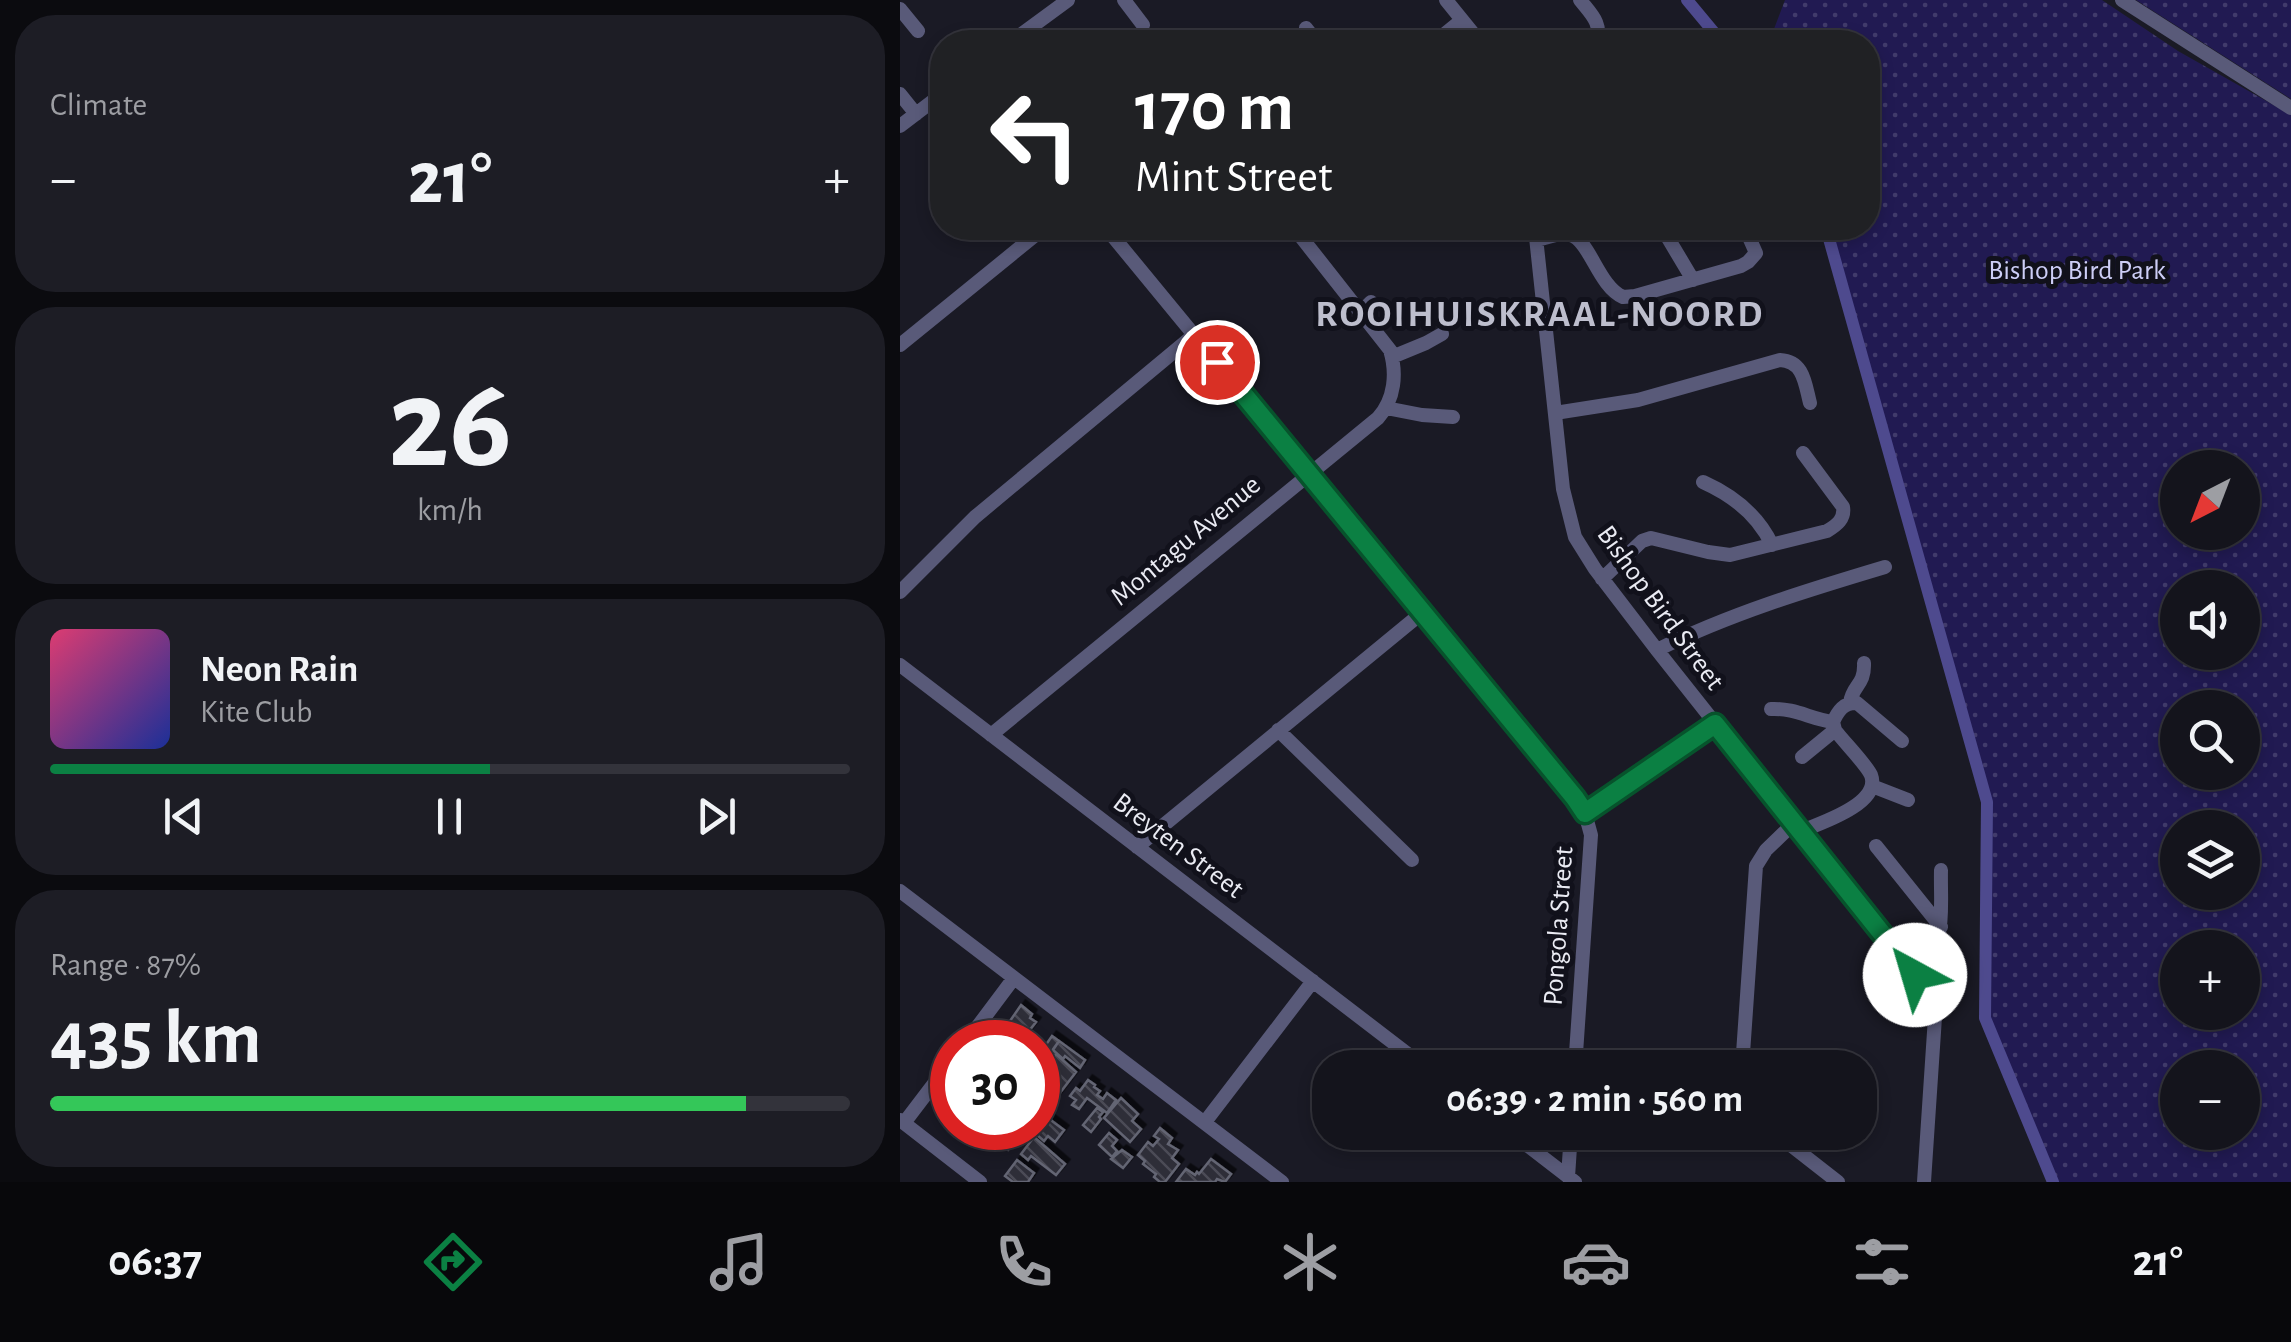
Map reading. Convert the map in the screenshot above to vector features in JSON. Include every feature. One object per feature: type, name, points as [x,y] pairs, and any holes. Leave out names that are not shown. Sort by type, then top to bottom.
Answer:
[{"type":"street","points":[[1028,30],[1068,0]]},
{"type":"street","points":[[1124,0],[1143,25]]},
{"type":"street","points":[[1446,0],[1470,30]]},
{"type":"street","points":[[1580,0],[1596,20],[1599,30]]},
{"type":"street","points":[[2122,0],[2291,108]]},
{"type":"street","points":[[900,9],[918,31]]},
{"type":"street","points":[[1450,30],[1462,20]]},
{"type":"street","points":[[900,94],[916,114]]},
{"type":"street","points":[[900,126],[930,103]]},
{"type":"street","points":[[900,345],[1029,240]]},
{"type":"street","name":"Pongola Street","points":[[1117,240],[1585,813],[1590,835],[1576,1050]]},
{"type":"street","points":[[1305,240],[1366,307],[1390,350],[1393,382],[1386,408],[1422,416],[1453,417]]},
{"type":"street","name":"Bishop Bird Street","points":[[1537,240],[1563,489],[1575,536],[1656,650],[1932,1000],[1935,1017],[1924,1182]]},
{"type":"street","points":[[1579,240],[1610,289],[1623,297],[1741,266],[1754,258],[1756,247],[1752,240]]},
{"type":"street","points":[[1669,240],[1693,280]]},
{"type":"street","points":[[1392,357],[1442,334]]},
{"type":"street","points":[[900,592],[975,517],[1194,335]]},
{"type":"street","points":[[1555,413],[1638,400],[1780,360],[1789,360],[1800,369],[1810,403]]},
{"type":"street","name":"Montagu Avenue","points":[[990,735],[1386,408]]},
{"type":"street","points":[[1602,579],[1651,538],[1722,555],[1828,531],[1843,515],[1840,500],[1803,453]]},
{"type":"street","points":[[1703,482],[1730,494],[1765,530],[1772,545]]},
{"type":"street","points":[[1656,650],[1794,594],[1885,567]]},
{"type":"street","points":[[1137,847],[1423,612]]},
{"type":"street","points":[[1850,702],[1863,680],[1864,663]]},
{"type":"street","name":"Breyten Street","points":[[900,665],[1403,1050]]},
{"type":"street","points":[[1802,757],[1834,726],[1842,707],[1850,702],[1865,709],[1902,741]]},
{"type":"street","points":[[1743,1050],[1756,866],[1766,850],[1796,828],[1854,807],[1872,786],[1871,775],[1834,726],[1796,710],[1772,709]]},
{"type":"street","points":[[1585,813],[1715,724]]},
{"type":"street","points":[[1278,730],[1412,860]]},
{"type":"street","points":[[1872,786],[1908,800]]},
{"type":"street","points":[[1876,846],[1942,927]]},
{"type":"street","points":[[1915,975],[1929,962],[1942,927],[1941,870]]},
{"type":"street","points":[[900,891],[1282,1182]]},
{"type":"street","points":[[982,1020],[1014,978]]},
{"type":"street","points":[[1204,1122],[1313,981]]},
{"type":"street","points":[[930,1087],[902,1122],[980,1182]]},
{"type":"street","points":[[1533,1150],[1571,1179]]},
{"type":"street","points":[[1571,1150],[1571,1179]]},
{"type":"street","points":[[1797,1150],[1838,1182]]},
{"type":"green space","name":"Bishop Bird Park","points":[[1785,0],[2102,0],[2178,51],[2291,115],[2291,1182],[2053,1182],[1985,1018],[1987,802],[1829,240],[1880,240],[1880,30],[1774,30]]},
{"type":"green space","points":[[2136,0],[2291,0],[2291,99]]},
{"type":"building","points":[[1021,1005],[1033,1020],[1011,1020]]},
{"type":"building","points":[[1060,1042],[1085,1060],[1080,1068],[1065,1056],[1063,1059]]},
{"type":"building","points":[[1060,1058],[1076,1072],[1060,1093]]},
{"type":"building","points":[[1088,1080],[1100,1091],[1097,1095],[1103,1099],[1107,1093],[1116,1100],[1107,1113],[1087,1098],[1079,1109],[1072,1105],[1076,1100],[1070,1096]]},
{"type":"building","points":[[1121,1098],[1138,1114],[1132,1121],[1141,1129],[1130,1142],[1104,1118]]},
{"type":"building","points":[[1097,1108],[1103,1112],[1091,1132],[1083,1125]]},
{"type":"building","points":[[1160,1128],[1172,1138],[1168,1144],[1178,1150],[1172,1158],[1179,1164],[1165,1182],[1154,1177],[1156,1174],[1138,1155],[1148,1142],[1153,1146],[1159,1139],[1154,1136]]},
{"type":"building","points":[[1109,1133],[1117,1140],[1112,1146],[1117,1151],[1112,1157],[1099,1145]]},
{"type":"building","points":[[1024,1150],[1049,1150],[1065,1164],[1056,1175],[1031,1156],[1028,1160],[1021,1154]]},
{"type":"building","points":[[1122,1150],[1132,1157],[1123,1168],[1111,1159]]},
{"type":"building","points":[[1211,1159],[1231,1174],[1225,1182],[1176,1182],[1186,1169],[1199,1174]]},
{"type":"building","points":[[1017,1160],[1034,1173],[1028,1182],[1013,1182],[1005,1176]]},
{"type":"waterway","points":[[1687,0],[1712,30]]},
{"type":"waterway","points":[[1829,240],[1987,802],[1985,1018],[2053,1182]]},
{"type":"district","name":"ROOIHUISKRAAL-NOORD","points":[[1540,315]]},
{"type":"route","points":[[1217,362],[1585,813],[1715,724],[1915,975]]}]
